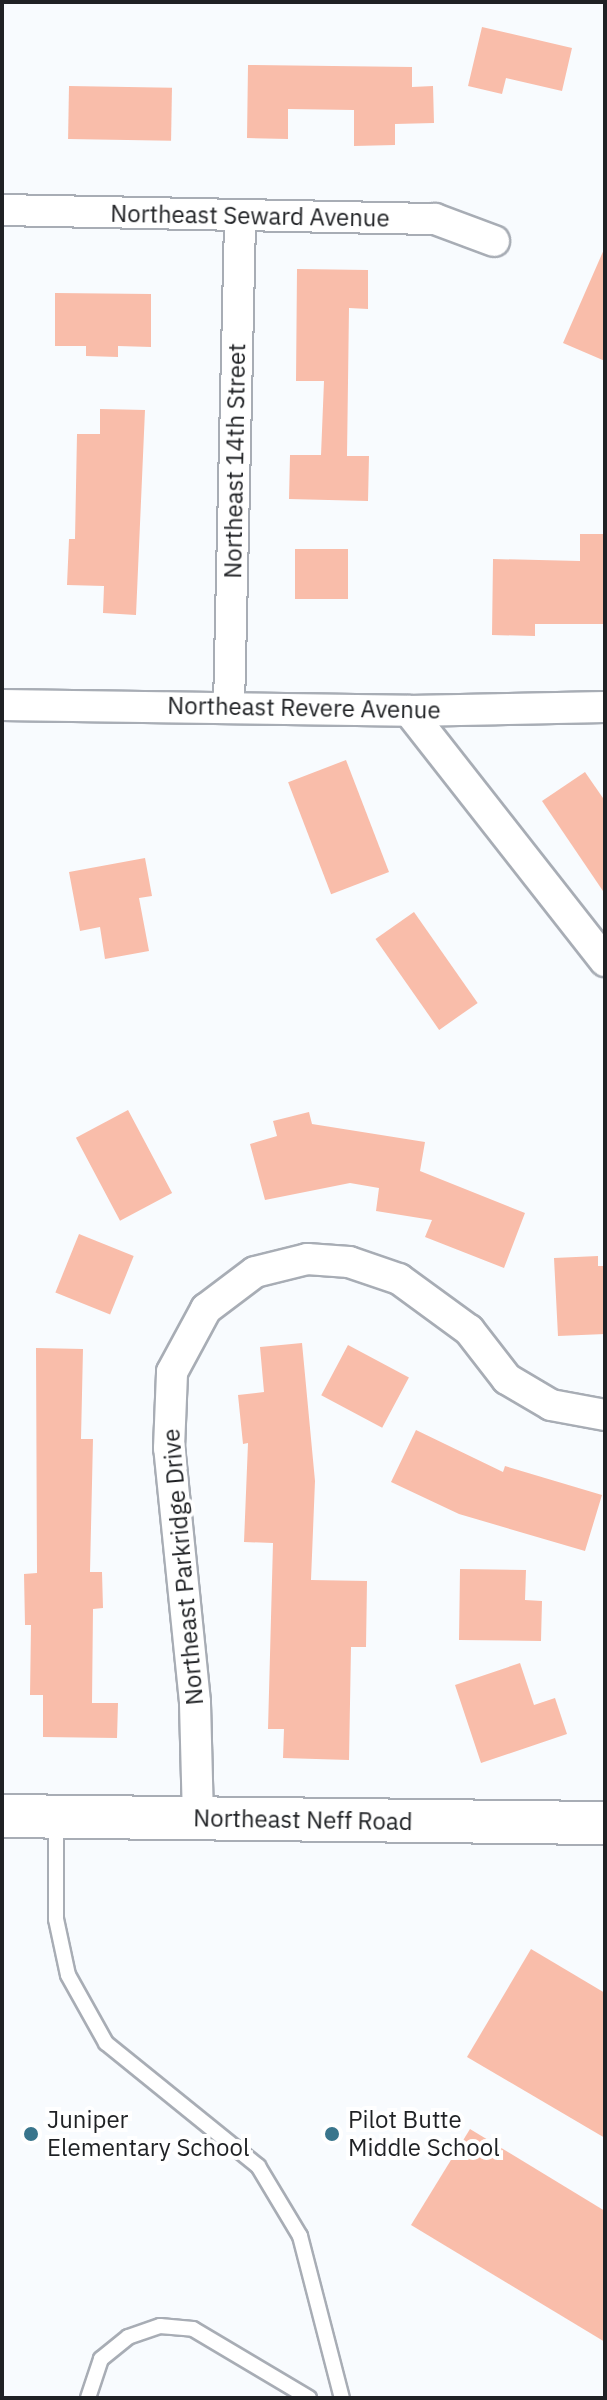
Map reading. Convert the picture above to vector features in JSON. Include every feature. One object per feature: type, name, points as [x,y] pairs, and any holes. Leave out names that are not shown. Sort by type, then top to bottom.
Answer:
[{"type":"main road","name":"Northeast Neff Road","points":[[2,1816],[605,1823]]},
{"type":"street","name":"Northeast Seward Avenue","points":[[2,210],[435,219],[494,241]]},
{"type":"street","name":"Northeast 14th Street","points":[[229,707],[240,216]]},
{"type":"street","name":"Northeast Revere Avenue","points":[[2,705],[409,711],[605,707]]},
{"type":"street","points":[[409,711],[605,961]]},
{"type":"street","name":"Northeast Parkridge Drive","points":[[198,1818],[195,1702],[169,1448],[172,1372],[206,1309],[255,1272],[307,1259],[349,1262],[399,1279],[469,1330],[518,1385],[551,1405],[605,1415]]},
{"type":"lane","points":[[56,1817],[56,1919],[68,1975],[106,2043],[258,2166],[300,2236],[342,2398]]},
{"type":"lane","points":[[88,2398],[101,2359],[128,2337],[160,2326],[193,2329],[309,2398]]},
{"type":"building","points":[[482,27],[572,48],[562,91],[506,78],[502,94],[468,86]]},
{"type":"building","points":[[248,65],[412,67],[412,87],[433,86],[434,123],[395,124],[395,145],[354,146],[354,110],[288,109],[288,139],[247,138]]},
{"type":"building","points":[[69,86],[172,88],[171,141],[68,139]]},
{"type":"building","points":[[605,247],[605,361],[563,343]]},
{"type":"building","points":[[297,269],[368,270],[368,309],[349,308],[347,456],[369,456],[368,501],[289,499],[290,455],[321,455],[324,381],[296,381]]},
{"type":"building","points":[[55,293],[151,294],[151,347],[118,346],[118,357],[86,356],[86,346],[55,346]]},
{"type":"building","points":[[100,409],[145,410],[136,615],[103,613],[104,586],[67,585],[69,539],[75,539],[77,434],[100,434]]},
{"type":"building","points":[[580,534],[605,534],[605,624],[535,624],[535,636],[492,635],[493,559],[580,561]]},
{"type":"building","points":[[295,549],[348,549],[348,599],[295,599]]},
{"type":"building","points":[[346,760],[389,872],[331,894],[288,782]]},
{"type":"building","points":[[585,772],[605,801],[605,894],[542,801]]},
{"type":"building","points":[[145,858],[152,896],[139,898],[149,951],[105,959],[100,927],[80,931],[69,872]]},
{"type":"building","points":[[414,912],[478,1003],[439,1030],[375,939]]},
{"type":"building","points":[[128,1110],[172,1193],[120,1221],[76,1138]]},
{"type":"building","points":[[309,1112],[312,1124],[425,1142],[420,1171],[525,1213],[504,1268],[425,1237],[432,1220],[376,1211],[379,1188],[350,1183],[265,1200],[250,1144],[277,1136],[273,1121]]},
{"type":"building","points":[[79,1234],[134,1256],[110,1315],[55,1292]]},
{"type":"building","points":[[598,1256],[598,1266],[605,1266],[605,1334],[558,1336],[554,1258]]},
{"type":"building","points":[[302,1343],[315,1481],[311,1580],[367,1581],[366,1647],[351,1647],[349,1760],[283,1758],[284,1729],[268,1729],[273,1543],[244,1542],[248,1443],[243,1444],[238,1395],[264,1392],[260,1347]]},
{"type":"building","points":[[348,1345],[409,1377],[382,1428],[321,1395]]},
{"type":"building","points":[[36,1348],[83,1349],[81,1439],[93,1439],[90,1572],[102,1572],[103,1608],[93,1609],[92,1703],[118,1703],[117,1738],[43,1737],[43,1695],[30,1695],[31,1625],[25,1625],[24,1574],[37,1573]]},
{"type":"building","points":[[416,1430],[503,1472],[505,1466],[602,1495],[585,1551],[459,1514],[391,1482]]},
{"type":"building","points":[[460,1569],[526,1570],[525,1600],[542,1601],[541,1641],[459,1640]]},
{"type":"building","points":[[520,1663],[534,1705],[555,1698],[567,1734],[481,1763],[455,1685]]},
{"type":"building","points":[[531,1949],[605,1993],[605,2138],[467,2057]]},
{"type":"building","points":[[470,2129],[605,2211],[605,2342],[411,2225]]},
{"type":"place","name":"Juniper Elementary School","points":[[31,2134]]},
{"type":"place","name":"Pilot Butte Middle School","points":[[332,2134]]}]
